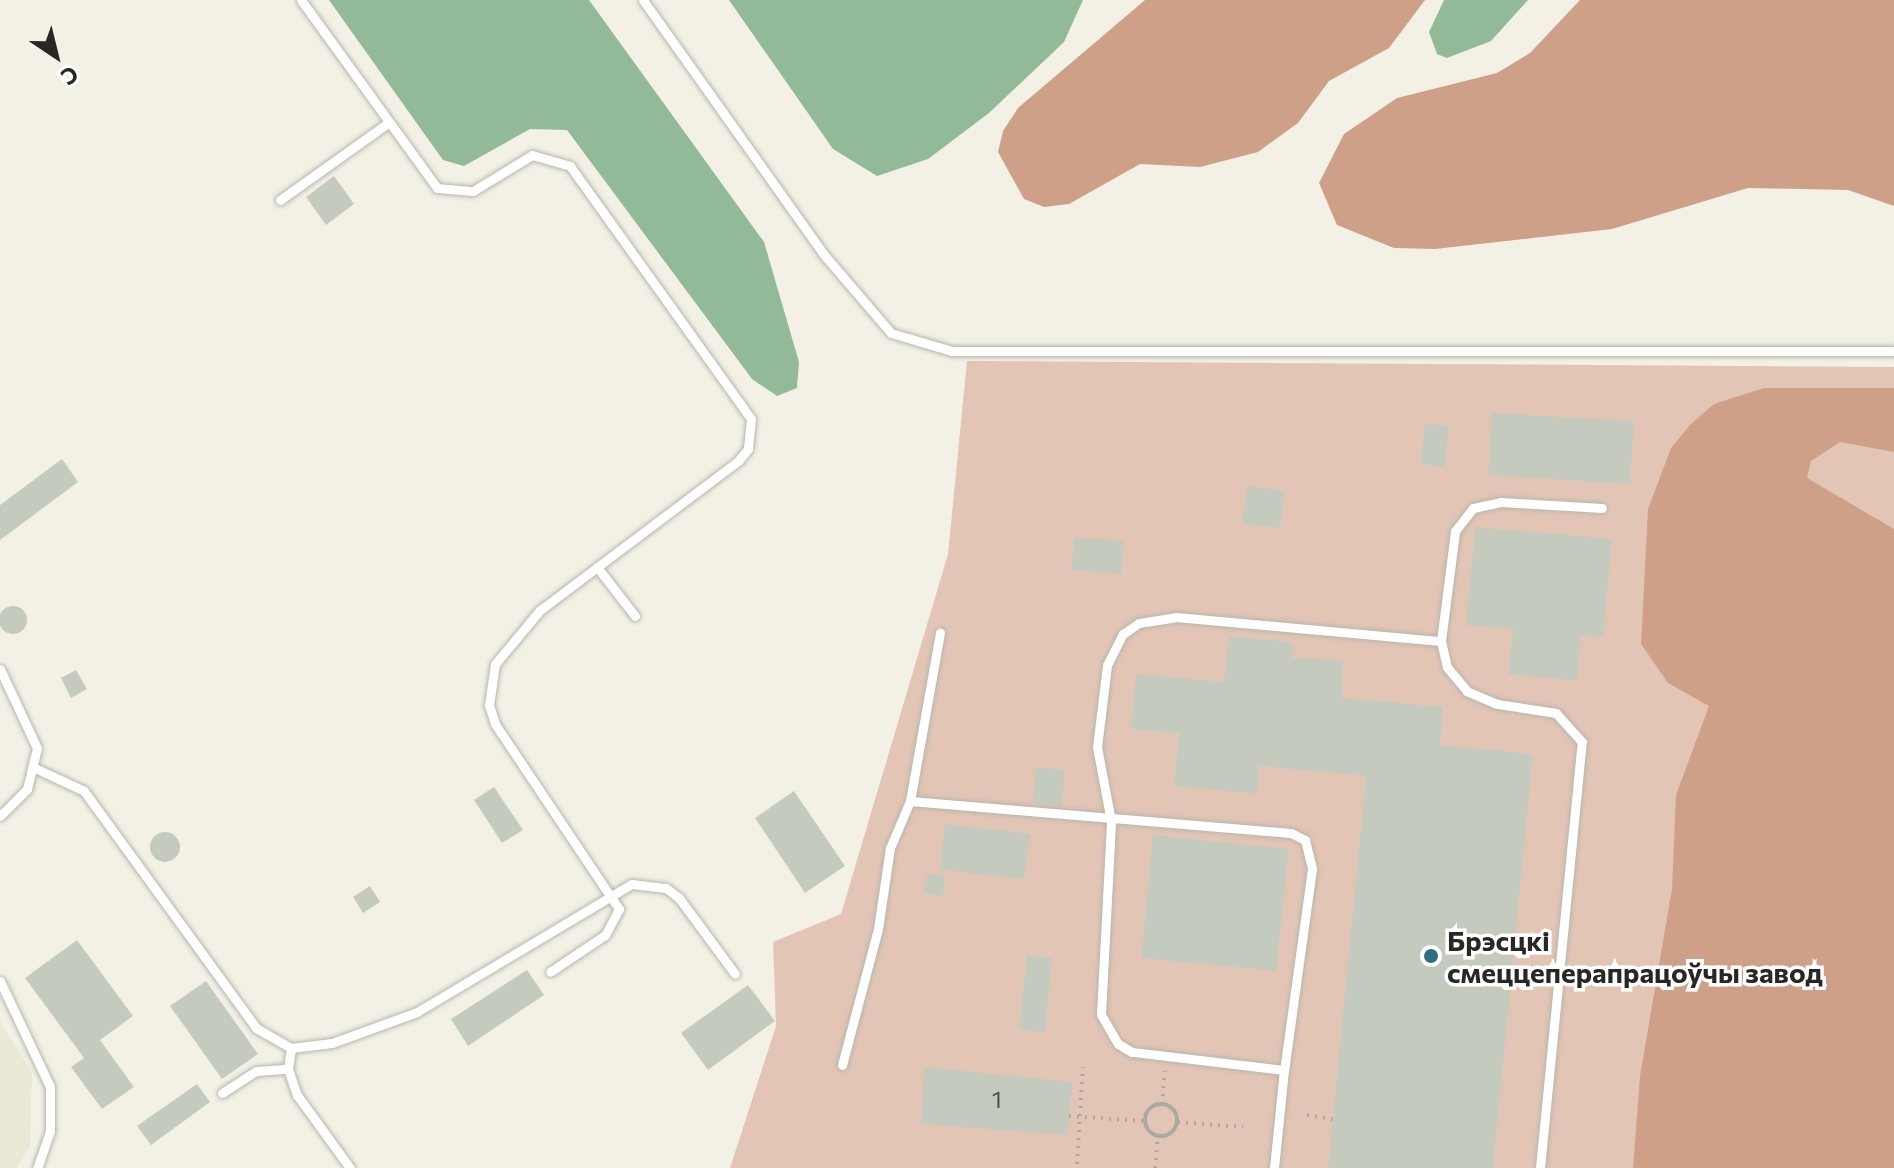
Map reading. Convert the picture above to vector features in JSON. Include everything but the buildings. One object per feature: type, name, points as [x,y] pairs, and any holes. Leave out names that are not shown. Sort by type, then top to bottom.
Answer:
[{"type":"lane","points":[[301,0],[388,123],[449,195],[473,191],[532,155],[570,166],[751,419],[748,449],[738,461],[597,567],[505,646],[489,705],[505,744],[613,892],[619,909],[612,928],[550,972]]},
{"type":"lane","points":[[643,0],[825,256],[891,333],[952,351],[1894,351]]},
{"type":"lane","points":[[280,200],[388,123]]},
{"type":"lane","points":[[1540,1168],[1582,742],[1556,713],[1497,704],[1467,691],[1447,667],[1441,641],[1455,531],[1473,508],[1501,502],[1602,508]]},
{"type":"lane","points":[[597,567],[635,616]]},
{"type":"lane","points":[[1284,1070],[1167,1057],[1118,1044],[1101,1014],[1111,821],[1097,747],[1103,682],[1113,649],[1139,623],[1176,617],[1441,641]]},
{"type":"lane","points":[[842,1065],[878,929],[890,848],[910,801],[940,633]]},
{"type":"lane","points":[[0,669],[32,731],[35,768],[27,789],[0,816]]},
{"type":"lane","points":[[35,768],[84,791],[256,1028],[291,1048],[332,1043],[417,1012],[613,892],[632,884],[666,888],[735,974]]},
{"type":"lane","points":[[910,801],[1111,821],[1291,833],[1305,840],[1312,869],[1284,1070],[1274,1168]]},
{"type":"lane","points":[[0,981],[50,1087],[50,1131],[37,1168]]},
{"type":"lane","points":[[291,1048],[288,1069],[297,1095],[350,1168]]},
{"type":"lane","points":[[222,1093],[256,1071],[288,1069]]},
{"type":"path","points":[[1145,1121],[1162,1104],[1167,1057]]},
{"type":"path","points":[[1077,1164],[1083,1067]]},
{"type":"path","points":[[1162,1104],[1177,1122]]},
{"type":"path","points":[[1307,1115],[1333,1119]]},
{"type":"path","points":[[1069,1116],[1145,1121],[1158,1136],[1155,1168]]},
{"type":"path","points":[[1158,1136],[1177,1122],[1243,1127]]},
{"type":"shaded area","points":[[329,0],[589,0],[764,242],[799,362],[797,388],[777,396],[752,379],[567,130],[530,129],[464,166],[443,160]]},
{"type":"shaded area","points":[[729,0],[1083,0],[1064,42],[989,113],[928,159],[877,176],[833,149]]},
{"type":"shaded area","points":[[1145,0],[1425,0],[1389,48],[1329,81],[1298,123],[1258,152],[1200,167],[1140,164],[1069,204],[1044,207],[1024,199],[998,152],[1003,131],[1018,108]]},
{"type":"shaded area","points":[[1444,0],[1528,0],[1491,41],[1447,58],[1437,54],[1429,32]]},
{"type":"shaded area","points":[[1580,0],[1894,0],[1894,206],[1848,190],[1748,188],[1612,229],[1435,249],[1394,248],[1337,225],[1319,183],[1344,134],[1397,98],[1497,73],[1530,53]]},
{"type":"shaded area","points":[[967,361],[1894,367],[1894,1168],[730,1168],[776,1026],[773,942],[841,914],[948,554]]},
{"type":"shaded area","points":[[1764,388],[1894,388],[1894,452],[1840,442],[1811,461],[1807,478],[1894,529],[1894,1168],[1633,1168],[1640,1076],[1672,889],[1676,795],[1709,706],[1668,683],[1641,644],[1648,509],[1671,448],[1690,425],[1714,404]]},
{"type":"shaded area","points":[[0,1022],[32,1072],[30,1148],[16,1168],[0,1168]]},
{"type":"place","name":"Брэсцкі смеццеперапрацоўчы завод","points":[[1431,956]]}]
